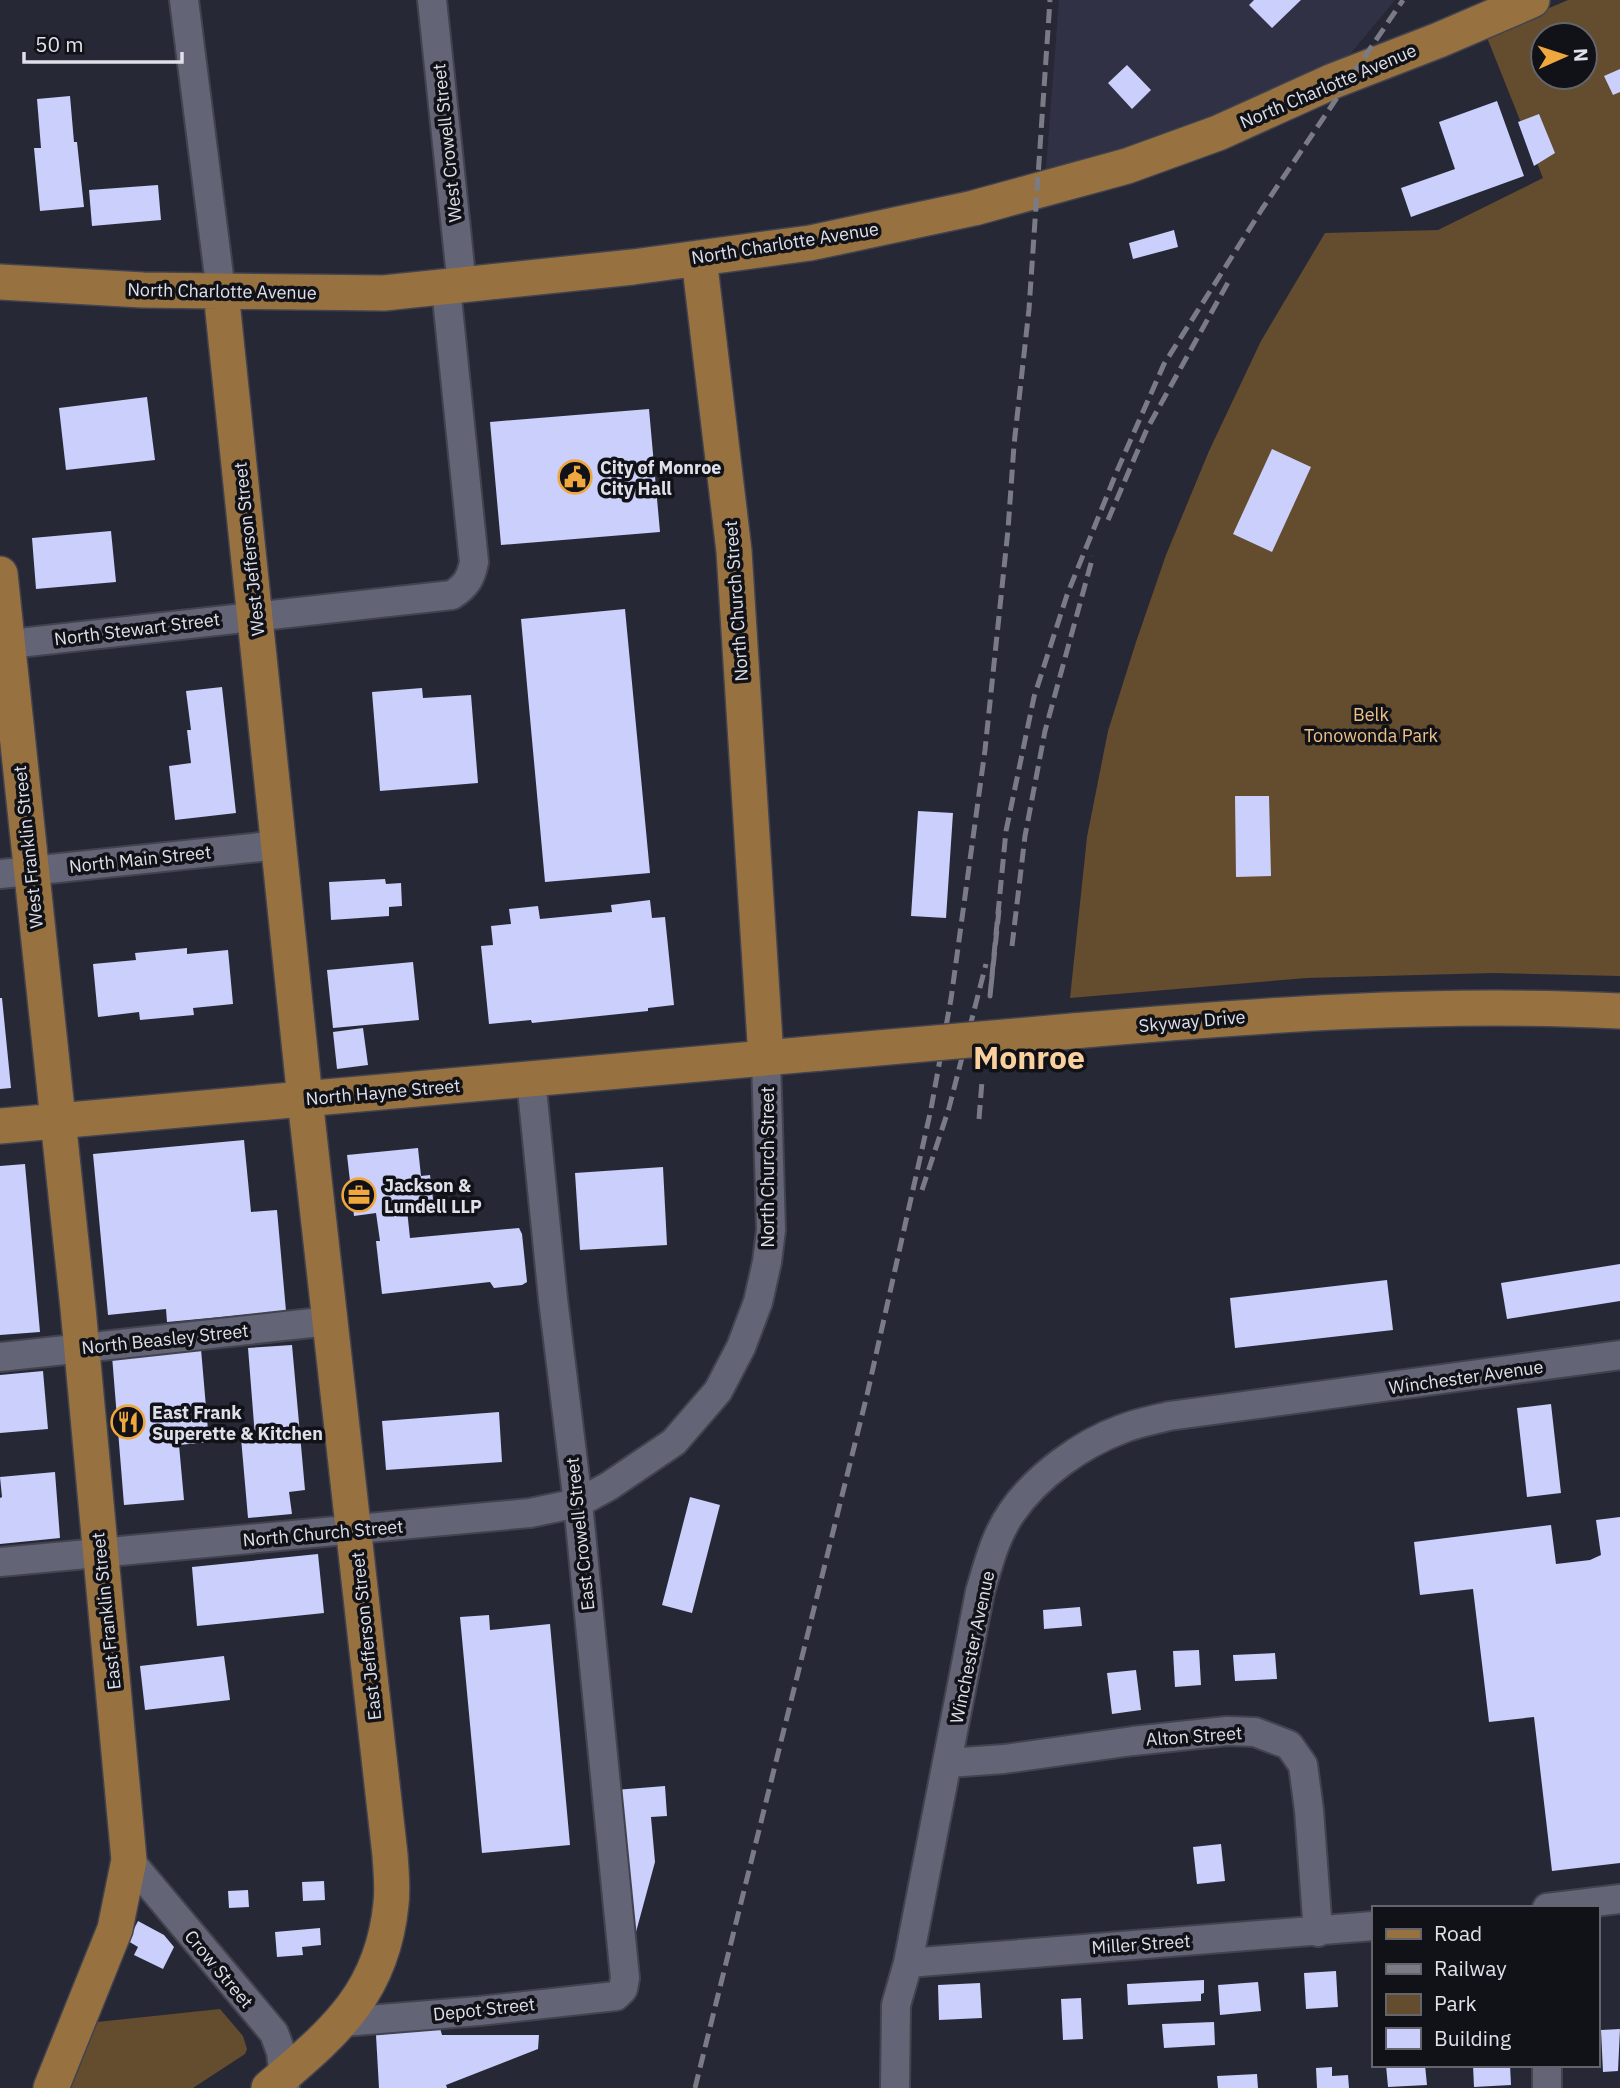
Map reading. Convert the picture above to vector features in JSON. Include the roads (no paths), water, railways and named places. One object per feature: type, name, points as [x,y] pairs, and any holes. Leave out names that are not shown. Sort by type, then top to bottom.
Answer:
[{"type":"main road","name":"North Charlotte Avenue","points":[[0,282],[143,290],[384,293],[454,287],[810,243],[974,208],[1127,166],[1218,133],[1333,81],[1532,0]]},
{"type":"main road","name":"North Church Street","points":[[699,258],[734,551],[766,1058]]},
{"type":"main road","name":"West Jefferson Street","points":[[221,292],[305,1099]]},
{"type":"main road","name":"West Franklin Street","points":[[0,574],[15,872],[57,1121]]},
{"type":"main road","name":"Skyway Drive","points":[[766,1058],[1342,1010],[1433,1007],[1620,1011]]},
{"type":"main road","name":"North Hayne Street","points":[[0,1126],[766,1058]]},
{"type":"main road","name":"East Jefferson Street","points":[[280,2084],[342,2022],[368,1986],[383,1950],[391,1902],[390,1855],[305,1099]]},
{"type":"main road","name":"East Franklin Street","points":[[51,2088],[116,1928],[129,1860],[82,1348],[57,1121]]},
{"type":"street","name":"West Jefferson Street","points":[[184,0],[221,292]]},
{"type":"street","name":"West Crowell Street","points":[[432,0],[474,562],[472,573]]},
{"type":"street","name":"North Stewart Street","points":[[4,645],[452,595],[463,587],[472,573]]},
{"type":"street","name":"North Main Street","points":[[15,872],[280,845]]},
{"type":"street","name":"North Church Street","points":[[0,1562],[530,1513],[578,1503],[609,1486],[674,1442],[718,1391],[741,1347],[758,1302],[771,1230],[766,1058]]},
{"type":"street","name":"East Crowell Street","points":[[531,1079],[578,1503],[625,1978],[622,1989]]},
{"type":"street","name":"North Beasley Street","points":[[0,1357],[330,1321]]},
{"type":"street","name":"Winchester Avenue","points":[[895,2088],[896,2005],[908,1963],[980,1592],[994,1545],[1012,1512],[1040,1481],[1085,1448],[1122,1429],[1169,1416],[1620,1355]]},
{"type":"street","name":"Alton Street","points":[[948,1763],[1227,1731],[1255,1732],[1289,1745],[1303,1765],[1318,1932]]},
{"type":"street","name":"Crow Street","points":[[129,1860],[275,2033],[280,2084]]},
{"type":"street","points":[[1563,1906],[1620,1899]]},
{"type":"street","name":"Miller Street","points":[[908,1963],[1372,1926]]},
{"type":"street","name":"Depot Street","points":[[342,2022],[616,1996],[622,1989]]},
{"type":"street","points":[[1547,2067],[1547,2088]]},
{"type":"railway","points":[[695,2088],[867,1395],[931,1109],[951,999],[985,750],[1008,530],[1029,309],[1050,0]]},
{"type":"railway","points":[[999,910],[990,996],[1006,831],[1034,697],[1067,595],[1117,471],[1164,364],[1262,209],[1403,0]]},
{"type":"railway","points":[[1108,520],[1147,429],[1231,277]]},
{"type":"railway","points":[[1012,946],[1025,836],[1045,731],[1093,556]]},
{"type":"railway","points":[[922,1190],[949,1108],[986,964]]},
{"type":"railway","points":[[979,1119],[982,1081]]},
{"type":"place","name":"City of Monroe City Hall","points":[[575,477]]},
{"type":"place","name":"Jackson & Lundell LLP","points":[[359,1195]]},
{"type":"place","name":"East Frank Superette & Kitchen","points":[[128,1422]]},
{"type":"district","name":"Monroe","points":[[1029,1057]]},
{"type":"park label","name":"Belk Tonowonda Park","points":[[1371,724]]}]
